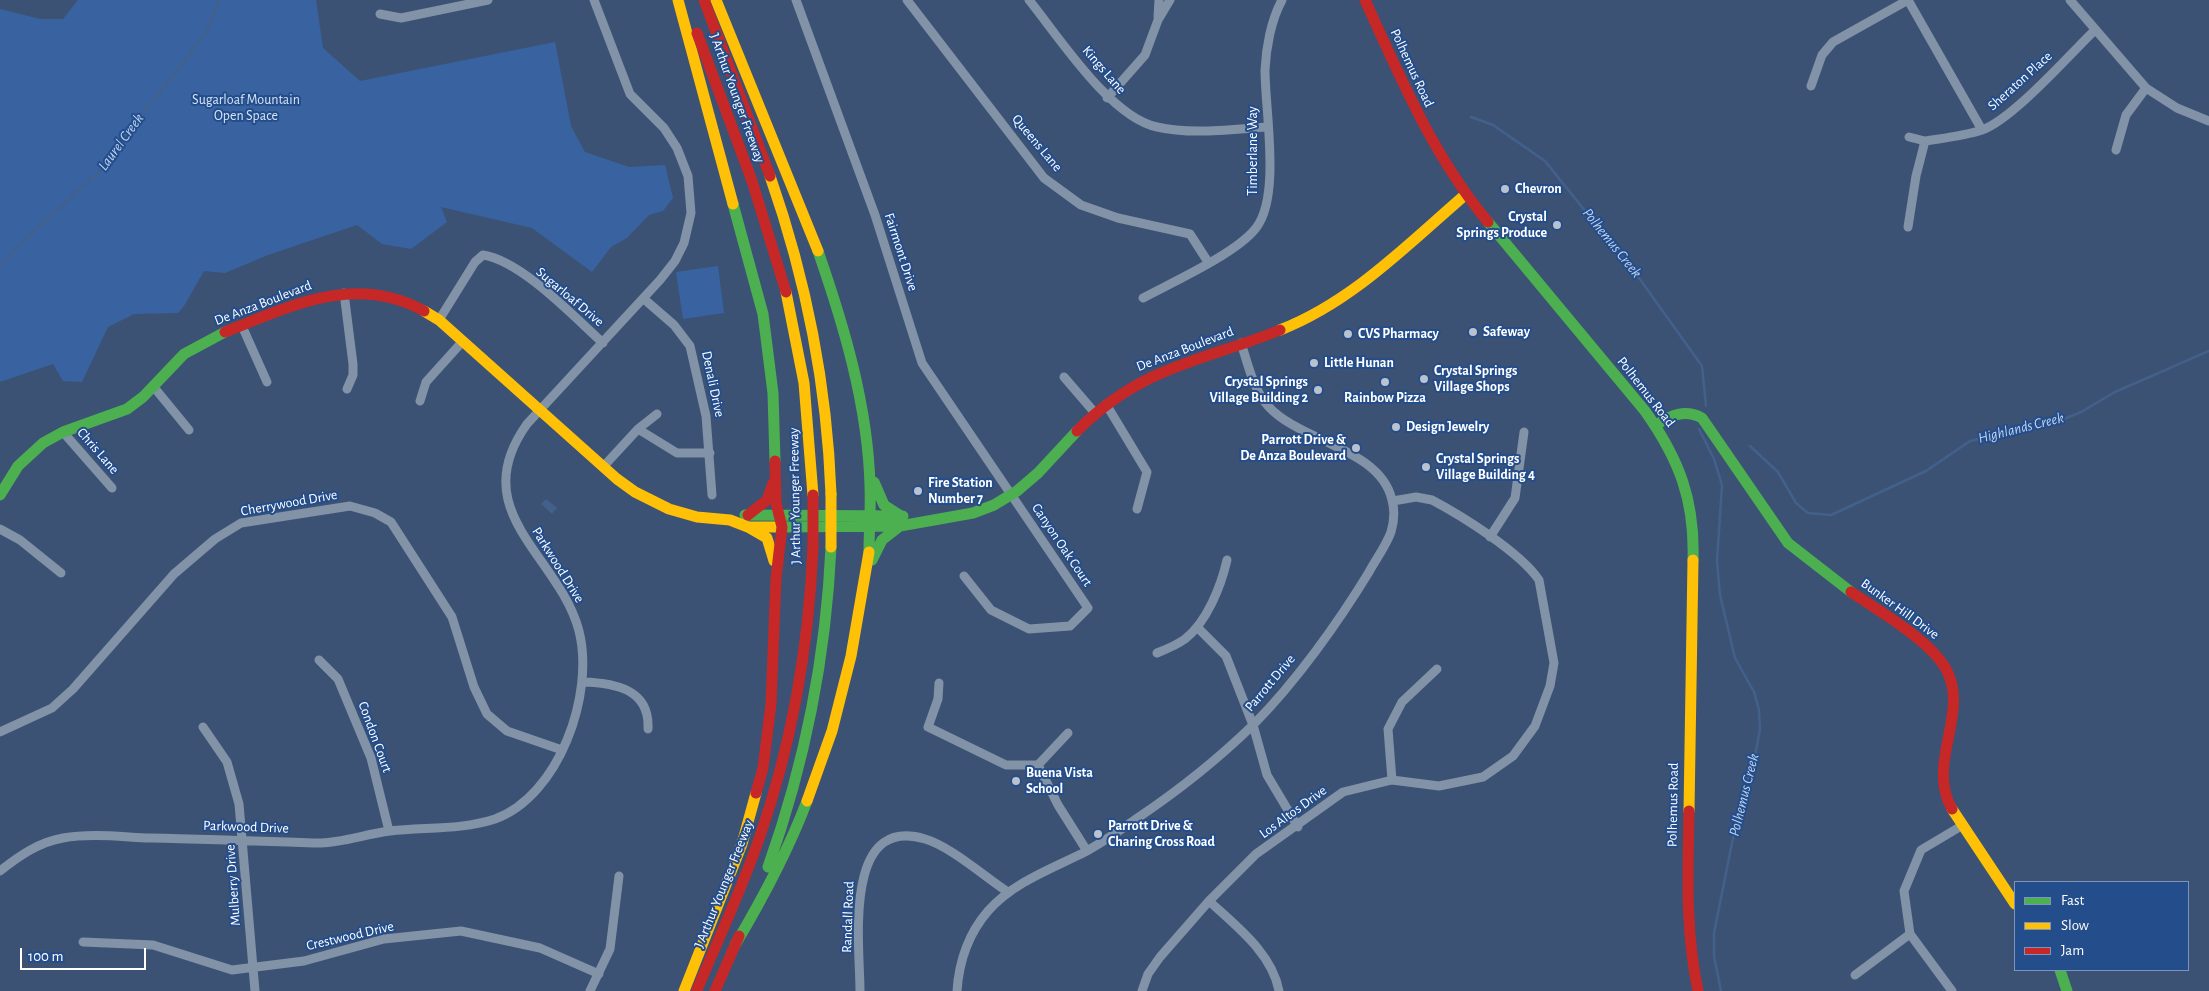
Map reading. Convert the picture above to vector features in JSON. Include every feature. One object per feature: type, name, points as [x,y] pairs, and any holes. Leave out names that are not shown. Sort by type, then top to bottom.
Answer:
[{"type":"main road","points":[[678,0],[763,314],[773,393],[778,515],[782,527],[776,578],[771,711],[758,786],[737,859],[684,991]]},
{"type":"main road","name":"J Arthur Younger Freeway","points":[[685,0],[759,200],[783,279],[804,387],[813,495],[813,546],[806,645],[785,753],[752,858],[696,991]]},
{"type":"main road","name":"J Arthur Younger Freeway","points":[[704,0],[778,202],[802,282],[823,392],[831,494],[831,546],[824,645],[803,754],[777,843],[715,991]]},
{"type":"main road","points":[[716,0],[833,292],[858,388],[869,460],[876,490],[882,503],[900,521],[882,540],[867,573]]},
{"type":"main road","name":"Polhemus Road","points":[[1365,0],[1415,110],[1465,195],[1656,425],[1680,472],[1693,518],[1686,888],[1690,946],[1698,991]]},
{"type":"main road","name":"De Anza Boulevard","points":[[748,521],[778,515],[869,521],[917,521],[948,519],[969,515],[1012,495],[1035,476],[1095,413],[1106,404],[1152,376],[1303,321],[1340,301],[1465,195]]},
{"type":"main road","name":"De Anza Boulevard","points":[[0,495],[16,467],[50,438],[116,415],[129,407],[153,386],[170,365],[198,344],[307,300],[344,293],[377,294],[398,299],[418,307],[439,320],[603,467],[635,492],[662,506],[688,515],[748,521],[782,527],[869,521]]},
{"type":"main road","name":"Bunker Hill Drive","points":[[1656,425],[1668,417],[1682,412],[1702,418],[1788,543],[1819,569],[1916,638],[1939,658],[1948,670],[1952,683],[1953,701],[1942,775],[1948,798],[1963,825],[2014,902]]},
{"type":"main road","points":[[735,945],[771,883],[816,779],[845,684],[867,573],[870,543],[869,460]]},
{"type":"main road","points":[[776,470],[768,497],[748,521],[768,541],[773,554],[776,578]]},
{"type":"main road","points":[[2060,971],[2067,991]]},
{"type":"street","points":[[380,14],[401,18],[488,0]]},
{"type":"street","name":"Parkwood Drive","points":[[0,871],[24,852],[62,838],[101,837],[320,843],[389,831],[451,826],[494,819],[522,805],[546,779],[562,750],[576,712],[583,682],[583,657],[579,632],[572,611],[517,526],[508,496],[506,479],[512,450],[519,436],[539,411],[644,299],[675,261],[684,243],[691,213],[690,186],[686,167],[672,138],[636,102],[626,86],[594,0]]},
{"type":"street","name":"Fairmont Drive","points":[[796,0],[875,215],[922,363],[1012,495]]},
{"type":"street","name":"Queens Lane","points":[[907,0],[1044,178],[1081,205],[1118,218],[1190,234],[1208,262]]},
{"type":"street","name":"Kings Lane","points":[[1029,0],[1108,98],[1125,113],[1156,127],[1184,130],[1268,127]]},
{"type":"street","points":[[1158,20],[1159,0]]},
{"type":"street","points":[[1108,98],[1145,55],[1158,20],[1170,0]]},
{"type":"street","name":"Timberlane Way","points":[[1143,298],[1237,246],[1257,228],[1267,203],[1270,177],[1265,69],[1269,38],[1282,0]]},
{"type":"street","points":[[1811,86],[1822,55],[1833,42],[1908,0],[1982,130]]},
{"type":"street","points":[[2070,0],[2146,88],[2177,108],[2209,121]]},
{"type":"street","name":"Sheraton Place","points":[[1909,136],[1925,141],[1982,130],[2004,117],[2095,30]]},
{"type":"street","points":[[2116,150],[2126,115],[2146,88]]},
{"type":"street","points":[[1908,227],[1916,176],[1925,141]]},
{"type":"street","name":"Sugarloaf Drive","points":[[439,320],[475,262],[483,255],[496,258],[532,280],[603,343]]},
{"type":"street","points":[[344,293],[353,364],[353,375],[347,389]]},
{"type":"street","name":"Denali Drive","points":[[644,299],[683,334],[690,346],[706,416],[712,495]]},
{"type":"street","points":[[242,326],[267,382]]},
{"type":"street","points":[[420,402],[426,382],[464,341]]},
{"type":"street","name":"Parrott Drive","points":[[957,991],[963,956],[973,933],[988,912],[1008,892],[1036,875],[1087,851],[1140,817],[1196,776],[1253,725],[1285,689],[1353,598],[1390,535],[1394,519],[1393,501],[1383,480],[1371,467],[1284,419],[1269,407],[1258,391],[1241,343]]},
{"type":"street","points":[[1064,377],[1095,413]]},
{"type":"street","points":[[153,386],[190,430]]},
{"type":"street","points":[[1106,404],[1146,472],[1147,478],[1137,509]]},
{"type":"street","points":[[603,467],[638,429],[657,414]]},
{"type":"street","points":[[638,429],[677,453],[710,453]]},
{"type":"street","name":"Chris Lane","points":[[63,432],[112,488]]},
{"type":"street","points":[[1490,537],[1515,498],[1524,432]]},
{"type":"street","name":"Canyon Oak Court","points":[[964,576],[991,610],[1029,629],[1070,626],[1088,608],[1012,495]]},
{"type":"street","name":"Los Altos Drive","points":[[1142,991],[1148,974],[1160,958],[1210,901],[1256,854],[1298,827],[1343,792],[1392,780],[1440,786],[1483,777],[1514,756],[1535,726],[1550,686],[1554,663],[1539,580],[1517,555],[1432,500],[1416,497],[1393,501]]},
{"type":"street","name":"Cherrywood Drive","points":[[0,732],[52,708],[73,690],[174,574],[215,539],[241,523],[350,506],[375,514],[391,522],[452,617],[474,687],[487,714],[507,730],[562,750]]},
{"type":"street","points":[[0,529],[20,540],[61,572]]},
{"type":"street","points":[[1157,653],[1185,639],[1197,627],[1222,580],[1227,560]]},
{"type":"street","points":[[1197,627],[1226,656],[1253,725],[1266,775],[1298,827]]},
{"type":"street","name":"Condon Court","points":[[319,660],[338,679],[368,750],[389,831]]},
{"type":"street","points":[[1392,780],[1388,729],[1402,702],[1437,669]]},
{"type":"street","points":[[583,682],[612,685],[634,694],[643,703],[648,713],[648,729]]},
{"type":"street","points":[[939,683],[938,699],[928,727],[1006,765],[1038,765],[1068,733]]},
{"type":"street","name":"Mulberry Drive","points":[[202,727],[227,762],[239,804],[244,840],[255,991]]},
{"type":"street","points":[[1038,765],[1058,804],[1087,851]]},
{"type":"street","points":[[1952,991],[1910,934],[1904,891],[1921,850],[1963,825]]},
{"type":"street","name":"Randall Road","points":[[860,991],[860,889],[870,854],[882,844],[895,838],[911,836],[924,839],[938,845],[1008,892]]},
{"type":"street","points":[[590,991],[610,950],[619,876]]},
{"type":"street","points":[[1210,901],[1260,950],[1278,983],[1279,991]]},
{"type":"street","name":"Crestwood Drive","points":[[83,942],[153,945],[232,970],[304,961],[384,939],[461,931],[540,948],[598,974]]},
{"type":"street","points":[[1855,975],[1910,934]]},
{"type":"green space","name":"Sugarloaf Mountain Open Space","points":[[78,0],[316,0],[323,48],[360,81],[555,42],[571,126],[585,152],[629,167],[665,165],[673,198],[663,211],[649,215],[627,238],[611,247],[592,272],[532,228],[441,207],[447,222],[411,249],[382,244],[357,225],[268,255],[225,273],[204,271],[178,313],[134,314],[108,327],[82,382],[63,381],[53,364],[0,382],[0,9],[40,19],[63,19]]},
{"type":"green space","points":[[718,266],[724,313],[683,319],[676,272]]},
{"type":"shaded area","points":[[546,499],[557,508],[552,514],[541,504]]},
{"type":"waterway","name":"Laurel Creek","points":[[0,266],[22,242],[102,169],[140,115],[155,99],[207,31],[220,0]]},
{"type":"waterway","name":"Polhemus Creek","points":[[1471,117],[1493,125],[1545,161],[1639,278],[1702,366],[1706,406]]},
{"type":"waterway","name":"Highlands Creek","points":[[1750,446],[1778,472],[1796,503],[1808,513],[1831,515],[1926,471],[1970,441],[2059,421],[2081,412],[2115,392],[2209,351]]},
{"type":"waterway","name":"Polhemus Creek","points":[[1699,429],[1714,459],[1722,485],[1717,561],[1720,595],[1735,658],[1754,692],[1759,710],[1760,729],[1754,761],[1741,798],[1714,933],[1714,956],[1721,991]]},
{"type":"traffic: fast","points":[[733,204],[763,314],[773,393],[775,461]]},
{"type":"traffic: fast","points":[[1488,222],[1645,411],[1657,429],[1676,463],[1688,499],[1693,538],[1693,560]]},
{"type":"traffic: fast","points":[[818,251],[837,308],[860,396],[865,426],[870,486],[869,552]]},
{"type":"traffic: fast","points":[[0,495],[18,466],[43,443],[63,432],[127,409],[143,397],[184,354],[225,332]]},
{"type":"traffic: fast","points":[[1656,425],[1678,414],[1690,414],[1702,418],[1788,543],[1851,592]]},
{"type":"traffic: fast","points":[[780,527],[900,526],[973,513],[994,505],[1017,491],[1038,473],[1077,431]]},
{"type":"traffic: fast","points":[[874,482],[884,505],[901,516]]},
{"type":"traffic: fast","points":[[745,515],[903,516]]},
{"type":"traffic: fast","points":[[872,560],[882,540],[900,526]]},
{"type":"traffic: fast","points":[[768,867],[793,789],[812,710],[824,629],[831,547]]},
{"type":"traffic: fast","points":[[735,945],[774,874],[792,838],[807,801]]},
{"type":"traffic: fast","points":[[2060,971],[2067,991]]},
{"type":"traffic: slow","points":[[678,0],[733,204]]},
{"type":"traffic: slow","points":[[716,0],[818,251]]},
{"type":"traffic: slow","points":[[770,176],[794,254],[812,332],[825,412],[831,494]]},
{"type":"traffic: slow","points":[[1280,330],[1306,318],[1355,288],[1378,271],[1465,195]]},
{"type":"traffic: slow","points":[[786,292],[804,383],[813,495]]},
{"type":"traffic: slow","points":[[424,311],[439,320],[617,479],[635,492],[669,509],[697,517],[730,520],[748,527],[780,527]]},
{"type":"traffic: slow","points":[[831,494],[831,547]]},
{"type":"traffic: slow","points":[[748,527],[767,538],[774,561]]},
{"type":"traffic: slow","points":[[807,801],[832,731],[851,656],[869,552]]},
{"type":"traffic: slow","points":[[1689,811],[1693,560]]},
{"type":"traffic: slow","points":[[684,991],[742,844],[756,793]]},
{"type":"traffic: slow","points":[[1952,809],[2014,902]]},
{"type":"traffic: jam","points":[[704,0],[770,176]]},
{"type":"traffic: jam","points":[[1365,0],[1405,87],[1434,143],[1468,197],[1488,222]]},
{"type":"traffic: jam","points":[[697,33],[752,181],[786,292]]},
{"type":"traffic: jam","points":[[225,332],[299,304],[348,294],[373,295],[398,300],[424,311]]},
{"type":"traffic: jam","points":[[1077,431],[1101,409],[1125,392],[1149,379],[1173,368],[1280,330]]},
{"type":"traffic: jam","points":[[756,793],[763,768],[771,704],[776,578],[782,527],[776,503],[775,461]]},
{"type":"traffic: jam","points":[[748,515],[767,500],[773,483]]},
{"type":"traffic: jam","points":[[813,495],[813,546]]},
{"type":"traffic: jam","points":[[697,990],[752,858],[781,767],[790,731],[803,658],[808,621],[813,546]]},
{"type":"traffic: jam","points":[[1851,592],[1918,638],[1940,660],[1947,671],[1952,687],[1953,704],[1943,774],[1945,792],[1952,809]]},
{"type":"traffic: jam","points":[[1689,811],[1689,923],[1698,991]]},
{"type":"traffic: jam","points":[[715,991],[739,936]]},
{"type":"place","name":"Chevron","points":[[1505,189]]},
{"type":"place","name":"Crystal Springs Produce","points":[[1557,225]]},
{"type":"place","name":"Safeway","points":[[1473,332]]},
{"type":"place","name":"CVS Pharmacy","points":[[1348,334]]},
{"type":"place","name":"Little Hunan","points":[[1314,363]]},
{"type":"place","name":"Crystal Springs Village Shops","points":[[1424,379]]},
{"type":"place","name":"Rainbow Pizza","points":[[1385,382]]},
{"type":"place","name":"Crystal Springs Village Building 2","points":[[1318,390]]},
{"type":"place","name":"Design Jewelry","points":[[1396,427]]},
{"type":"place","name":"Parrott Drive & De Anza Boulevard","points":[[1356,448]]},
{"type":"place","name":"Crystal Springs Village Building 4","points":[[1426,467]]},
{"type":"place","name":"Fire Station Number 7","points":[[918,491]]},
{"type":"place","name":"Buena Vista School","points":[[1016,781]]},
{"type":"place","name":"Parrott Drive & Charing Cross Road","points":[[1098,834]]}]
